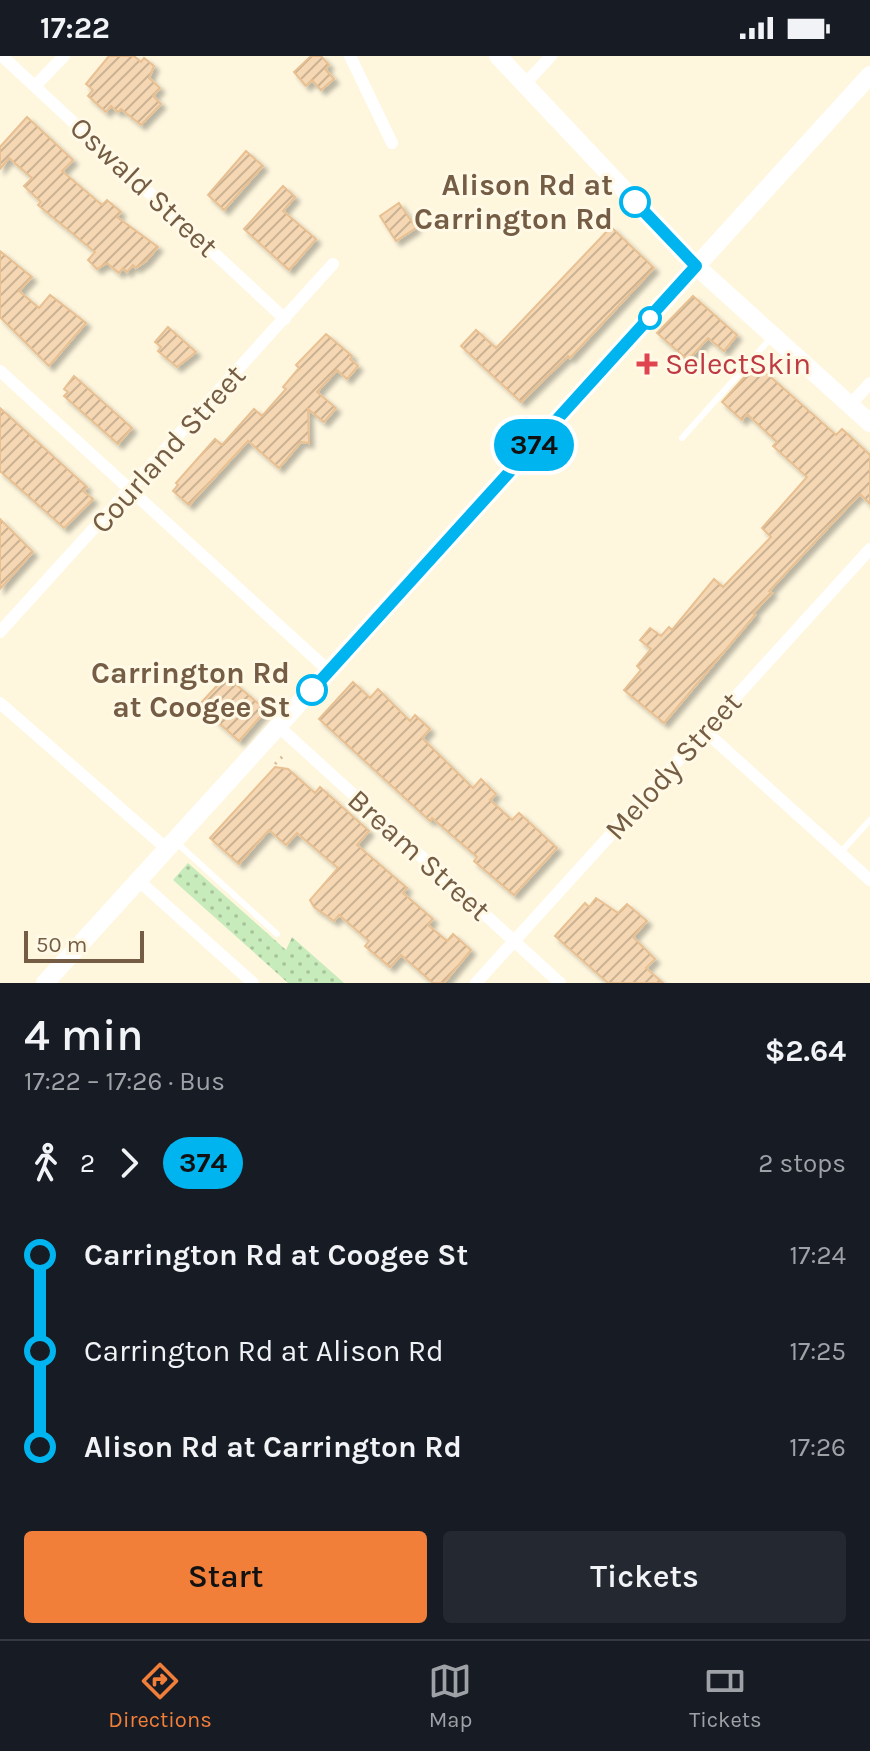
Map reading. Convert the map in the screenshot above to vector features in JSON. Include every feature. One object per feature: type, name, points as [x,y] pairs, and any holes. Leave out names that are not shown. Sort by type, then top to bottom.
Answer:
[{"type":"main road","points":[[498,56],[696,266],[870,423]]},
{"type":"main road","points":[[49,982],[870,75]]},
{"type":"street","name":"Oswald Street","points":[[2,56],[285,319]]},
{"type":"street","points":[[35,86],[64,56]]},
{"type":"street","points":[[350,56],[392,143]]},
{"type":"street","points":[[525,84],[551,56]]},
{"type":"street","name":"Courland Street","points":[[0,632],[131,491],[333,264]]},
{"type":"street","points":[[0,371],[329,671]]},
{"type":"street","points":[[850,405],[870,383]]},
{"type":"street","name":"Melody Street","points":[[476,983],[870,549]]},
{"type":"street","points":[[0,703],[171,845]]},
{"type":"street","name":"Bream Street","points":[[278,726],[560,983]]},
{"type":"street","points":[[705,731],[870,880]]},
{"type":"street","points":[[139,881],[253,983]]},
{"type":"lane","points":[[682,438],[773,336]]},
{"type":"lane","points":[[840,853],[870,820]]},
{"type":"lane","points":[[171,845],[277,934]]},
{"type":"path","points":[[275,764],[286,753]]},
{"type":"green space","points":[[188,863],[286,950],[292,937],[344,983],[288,983],[173,880]]},
{"type":"building","points":[[109,56],[134,56],[141,62],[144,58],[154,66],[149,78],[160,88],[153,96],[161,104],[141,125],[121,109],[118,112],[111,106],[106,112],[88,96],[93,90],[86,84]]},
{"type":"building","points":[[311,56],[321,56],[329,65],[325,69],[334,79],[321,90],[312,80],[306,86],[294,72]]},
{"type":"building","points":[[27,117],[73,160],[62,171],[102,205],[107,200],[121,212],[117,217],[158,247],[146,261],[136,268],[133,265],[127,272],[123,268],[119,273],[107,263],[97,269],[88,260],[95,252],[38,205],[41,202],[24,186],[32,178],[9,158],[0,169],[0,147]]},
{"type":"building","points":[[246,151],[263,166],[224,210],[208,195]]},
{"type":"building","points":[[283,186],[295,197],[283,211],[316,239],[289,270],[244,229]]},
{"type":"building","points":[[399,203],[416,228],[396,241],[380,216]]},
{"type":"building","points":[[611,227],[654,268],[570,358],[568,356],[521,402],[461,346],[476,330],[496,348]]},
{"type":"building","points":[[0,251],[32,277],[19,291],[39,308],[50,295],[86,323],[49,366],[0,317]]},
{"type":"building","points":[[693,296],[737,335],[724,351],[708,338],[688,360],[657,333]]},
{"type":"building","points":[[168,327],[196,352],[177,367],[158,351],[161,347],[155,342]]},
{"type":"building","points":[[326,334],[352,356],[350,359],[358,366],[347,379],[337,370],[317,392],[336,408],[324,422],[308,409],[309,443],[301,442],[279,468],[248,441],[189,505],[173,491],[178,485],[176,483],[215,439],[222,445],[254,409],[262,416],[286,389],[283,387],[299,368],[296,365]]},
{"type":"building","points":[[756,364],[836,435],[842,429],[870,455],[870,504],[860,494],[838,517],[769,591],[772,593],[753,613],[755,615],[664,723],[624,690],[641,670],[637,666],[651,649],[640,640],[650,628],[661,636],[669,627],[672,630],[714,579],[723,587],[771,537],[762,528],[807,477],[773,446],[777,442],[747,414],[742,420],[722,402]]},
{"type":"building","points":[[74,376],[132,428],[118,444],[64,396],[68,392],[64,389]]},
{"type":"building","points":[[0,408],[87,487],[83,491],[93,499],[64,528],[0,471]]},
{"type":"building","points":[[0,519],[33,552],[0,589]]},
{"type":"building","points":[[226,676],[266,710],[239,741],[199,705]]},
{"type":"building","points":[[353,682],[370,698],[378,689],[410,721],[415,715],[430,729],[422,738],[473,788],[481,779],[496,794],[490,800],[512,820],[519,813],[557,848],[514,895],[474,861],[477,857],[432,818],[430,821],[319,719]]},
{"type":"building","points":[[275,767],[288,769],[315,793],[320,787],[369,831],[357,845],[407,888],[403,893],[433,919],[428,925],[447,941],[453,934],[471,950],[444,983],[433,983],[401,955],[390,967],[365,946],[369,941],[339,915],[334,921],[314,907],[310,900],[338,868],[297,833],[286,845],[269,830],[239,864],[210,838]]},
{"type":"building","points":[[596,898],[618,913],[627,904],[647,921],[633,937],[655,959],[646,968],[663,983],[608,983],[555,936],[585,903],[589,907]]},
{"type":"bus line","name":"374","points":[[312,690],[696,266],[635,202]]},
{"type":"place","name":"Alison Rd at Carrington Rd","points":[[635,202]]},
{"type":"place","name":"SelectSkin","points":[[647,364]]},
{"type":"place","name":"Carrington Rd at Coogee St","points":[[312,690]]}]
